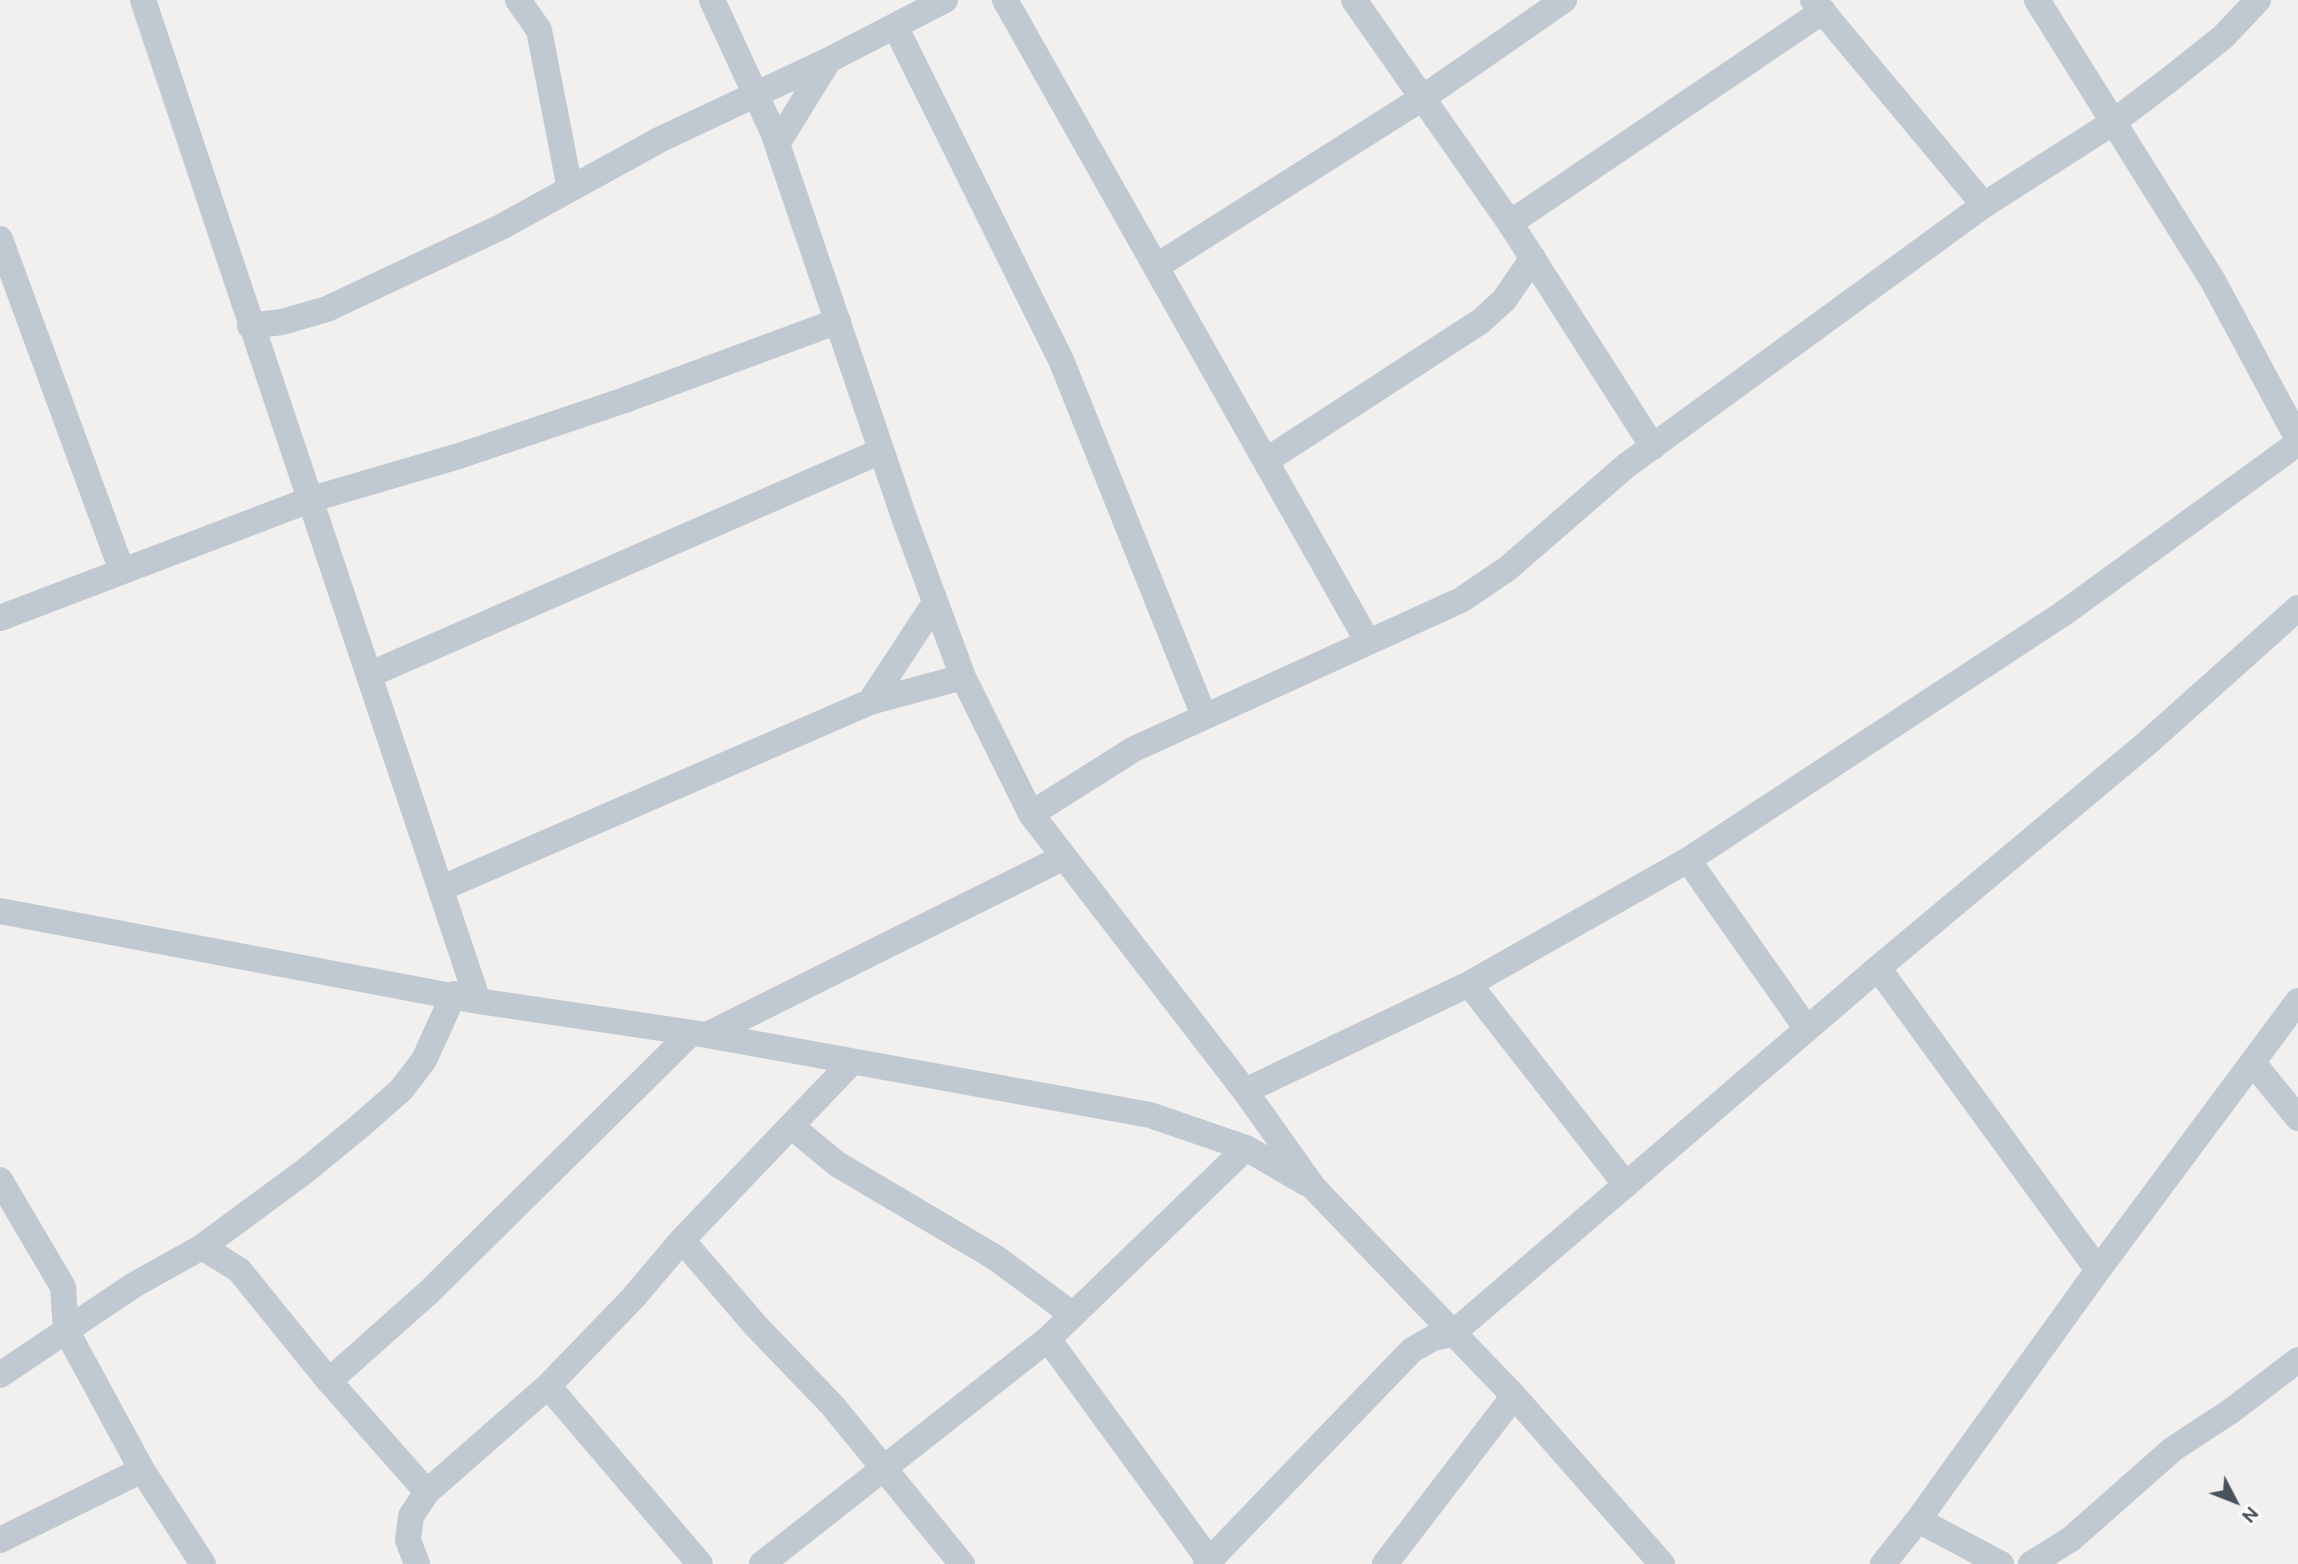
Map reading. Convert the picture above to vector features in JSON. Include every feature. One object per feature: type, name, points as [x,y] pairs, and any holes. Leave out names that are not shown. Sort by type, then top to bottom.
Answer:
[{"type":"street","points":[[0,1375],[134,1285],[202,1247],[314,1164],[401,1090],[466,997],[442,888],[312,499],[250,326],[143,0]]},
{"type":"street","points":[[519,0],[538,30],[570,189]]},
{"type":"street","points":[[712,0],[757,94],[777,144],[881,451],[963,677],[1031,814],[1245,1091],[1314,1188],[1452,1335],[1514,1396],[1662,1564]]},
{"type":"street","points":[[250,326],[282,322],[327,309],[500,227],[661,139],[829,60],[944,0]]},
{"type":"street","points":[[1005,0],[1268,460],[1368,642]]},
{"type":"street","points":[[1354,0],[1510,223],[1653,447]]},
{"type":"street","points":[[1157,266],[1424,97],[1564,0]]},
{"type":"street","points":[[1245,1091],[1469,984],[1688,860],[2064,613],[2298,441],[2213,281],[2036,0]]},
{"type":"street","points":[[1031,814],[1134,749],[1461,600],[1507,569],[1571,512],[1653,447],[1984,205],[2112,123],[2223,37],[2258,0]]},
{"type":"street","points":[[1510,223],[1818,6],[1984,205]]},
{"type":"street","points":[[895,26],[1061,360],[1204,716]]},
{"type":"street","points":[[777,144],[829,60]]},
{"type":"street","points":[[0,239],[122,571]]},
{"type":"street","points":[[1268,460],[1481,321],[1504,300],[1533,258]]},
{"type":"street","points":[[0,618],[312,499],[459,456],[584,414],[838,321]]},
{"type":"street","points":[[371,674],[881,451]]},
{"type":"street","points":[[870,702],[935,603]]},
{"type":"street","points":[[1048,1339],[1209,1563],[1412,1350],[1433,1338],[1452,1335],[1878,968],[2146,744],[2298,608]]},
{"type":"street","points":[[442,888],[870,702],[963,677]]},
{"type":"street","points":[[329,1381],[429,1292],[699,1035],[1064,857]]},
{"type":"street","points":[[1688,860],[1807,1029]]},
{"type":"street","points":[[0,911],[466,997],[699,1035],[1150,1115],[1247,1148],[1314,1188]]},
{"type":"street","points":[[1878,968],[2098,1270]]},
{"type":"street","points":[[1469,984],[1626,1185]]},
{"type":"street","points":[[1883,1564],[2298,1001]]},
{"type":"street","points":[[417,1564],[408,1540],[411,1516],[427,1492],[548,1386],[633,1298],[682,1240],[851,1063]]},
{"type":"street","points":[[2253,1063],[2298,1118]]},
{"type":"street","points":[[791,1126],[837,1164],[996,1258],[1073,1315]]},
{"type":"street","points":[[762,1564],[1048,1339],[1247,1148]]},
{"type":"street","points":[[0,1180],[63,1287],[66,1330],[142,1470],[203,1564]]},
{"type":"street","points":[[234,1225],[239,1270]]},
{"type":"street","points":[[682,1240],[885,1468],[962,1564]]},
{"type":"street","points":[[202,1247],[239,1270],[329,1381],[427,1492]]},
{"type":"street","points":[[2031,1564],[2071,1539],[2173,1449],[2231,1412],[2298,1360]]},
{"type":"street","points":[[548,1386],[700,1564]]},
{"type":"street","points":[[1385,1564],[1514,1396]]},
{"type":"street","points":[[0,1540],[142,1470]]},
{"type":"street","points":[[1918,1520],[2001,1564]]}]
